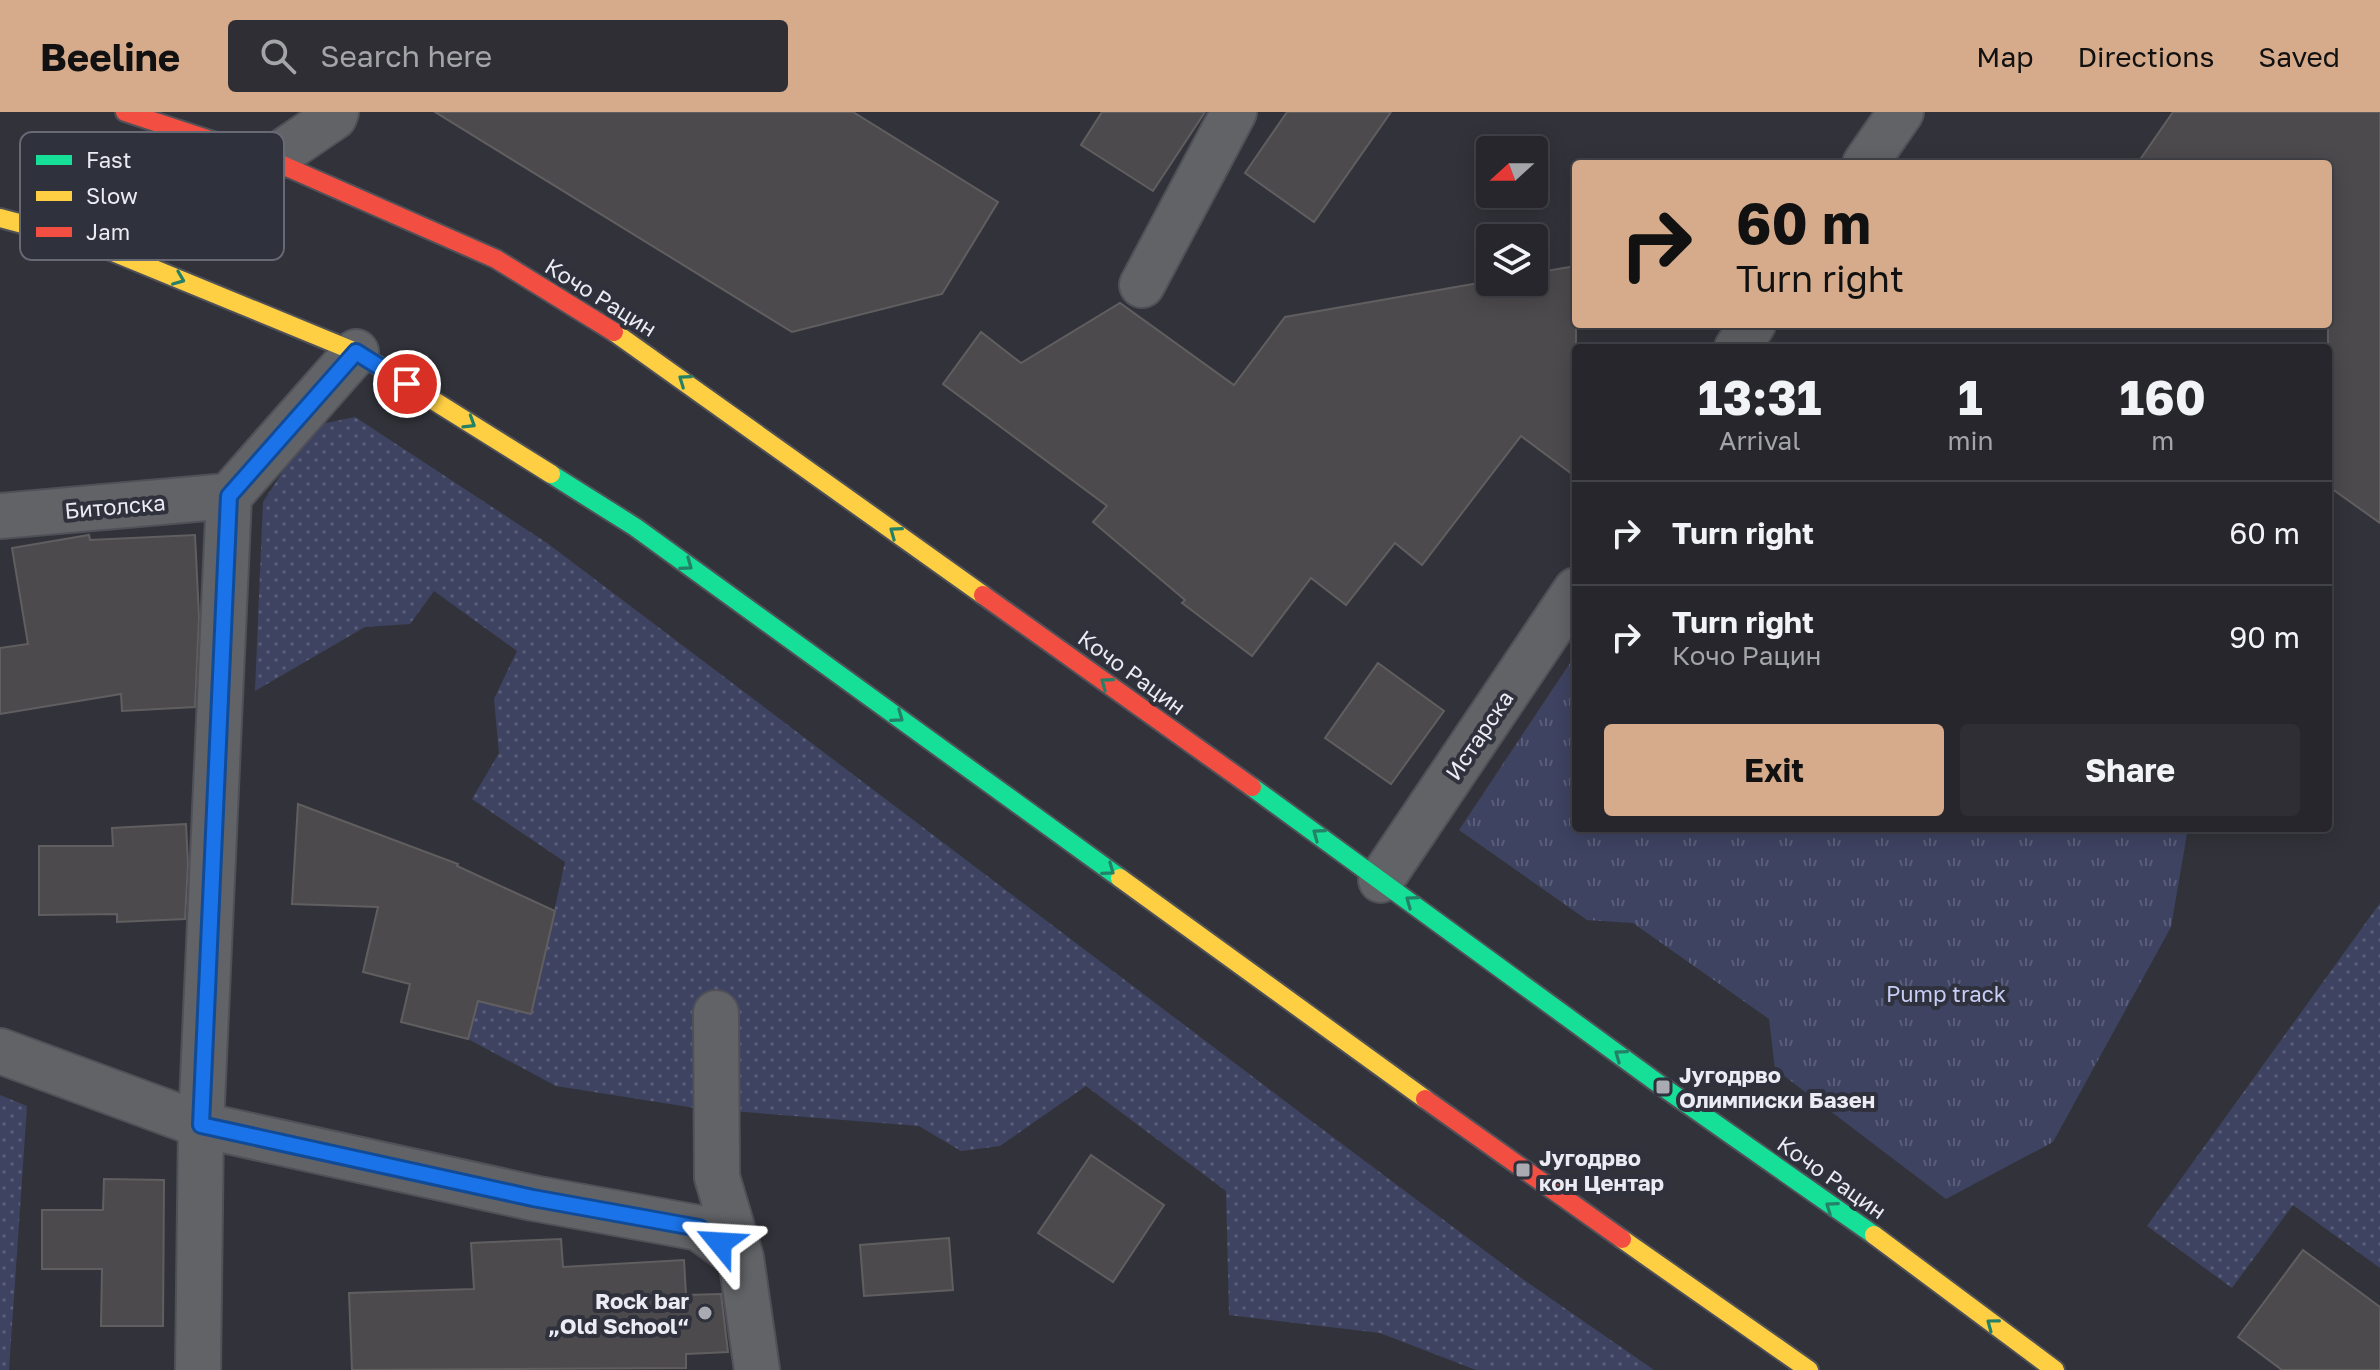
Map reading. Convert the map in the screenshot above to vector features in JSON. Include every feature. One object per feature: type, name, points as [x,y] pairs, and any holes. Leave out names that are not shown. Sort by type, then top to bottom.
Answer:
[{"type":"street","name":"Кочо Рацин","points":[[125,112],[186,132]]},
{"type":"street","points":[[284,151],[334,117],[336,112]]},
{"type":"street","points":[[1142,285],[1234,112]]},
{"type":"street","points":[[1868,160],[1901,112]]},
{"type":"street","name":"Кочо Рацин","points":[[284,166],[496,259],[632,344],[1381,880],[1663,1087],[1896,1251],[2055,1370]]},
{"type":"street","points":[[0,218],[20,223]]},
{"type":"street","points":[[132,260],[356,352],[635,527],[1523,1170],[1809,1370]]},
{"type":"street","points":[[198,1370],[201,1125],[229,496],[356,352]]},
{"type":"street","name":"Битолска","points":[[0,516],[229,496]]},
{"type":"street","name":"Истарска","points":[[1381,880],[1572,596]]},
{"type":"street","points":[[716,1013],[717,1177],[741,1258],[757,1370]]},
{"type":"street","points":[[0,1051],[201,1125],[533,1198],[699,1228],[741,1258]]},
{"type":"green space","points":[[355,417],[547,543],[1524,1280],[1654,1370],[1476,1370],[1380,1333],[1229,1315],[1226,1191],[1086,1086],[1000,1146],[961,1151],[919,1126],[695,1108],[556,1086],[468,1039],[478,1001],[531,1014],[565,862],[472,799],[499,753],[494,699],[517,651],[434,591],[410,624],[365,627],[255,691],[263,502],[312,426]]},
{"type":"green space","name":"Pump track","points":[[1572,660],[1572,832],[2187,832],[2171,927],[2053,1142],[1946,1199],[1775,1069],[1769,1019],[1633,923],[1587,920],[1459,830]]},
{"type":"green space","points":[[2380,903],[2380,1268],[2293,1205],[2232,1288],[2147,1226]]},
{"type":"green space","points":[[0,1095],[27,1106],[9,1370],[0,1370]]},
{"type":"building","points":[[435,112],[853,112],[998,202],[942,294],[792,332]]},
{"type":"building","points":[[1102,112],[1205,112],[1153,191],[1081,145]]},
{"type":"building","points":[[1287,112],[1391,112],[1314,222],[1245,173]]},
{"type":"building","points":[[2173,112],[2380,112],[2380,523],[2332,489],[2332,344],[2328,344],[2328,328],[2332,328],[2332,160],[2140,160]]},
{"type":"building","points":[[1572,267],[1572,328],[1576,328],[1576,344],[1572,344],[1572,474],[1521,436],[1422,565],[1395,543],[1346,605],[1311,578],[1252,656],[1182,603],[1185,600],[1093,522],[1107,506],[943,384],[981,332],[1021,363],[1120,303],[1234,385],[1285,317],[1476,283],[1476,296],[1548,296],[1548,271]]},
{"type":"building","points":[[89,535],[90,540],[195,535],[199,617],[195,707],[122,711],[121,694],[0,714],[0,648],[28,644],[12,548]]},
{"type":"building","points":[[1378,663],[1444,711],[1391,784],[1325,738]]},
{"type":"building","points":[[298,804],[458,864],[555,911],[531,1014],[478,1001],[468,1039],[401,1022],[410,984],[363,972],[378,907],[292,904]]},
{"type":"building","points":[[186,824],[188,864],[185,919],[117,922],[117,914],[39,915],[39,846],[113,846],[112,828]]},
{"type":"building","points":[[1091,1155],[1164,1205],[1113,1282],[1038,1233]]},
{"type":"building","points":[[104,1179],[164,1180],[163,1326],[101,1326],[102,1269],[42,1269],[42,1210],[103,1210]]},
{"type":"building","points":[[949,1238],[953,1290],[864,1296],[860,1245]]},
{"type":"building","points":[[561,1239],[563,1267],[684,1260],[686,1295],[721,1294],[728,1352],[686,1354],[686,1368],[352,1370],[349,1293],[474,1289],[471,1243]]},
{"type":"building","points":[[2303,1250],[2380,1307],[2380,1370],[2282,1370],[2238,1337]]},
{"type":"traffic: fast","points":[[551,474],[635,527],[1120,878]]},
{"type":"traffic: fast","points":[[1252,787],[1663,1087],[1874,1235]]},
{"type":"traffic: slow","points":[[0,218],[20,223]]},
{"type":"traffic: slow","points":[[132,260],[356,352],[551,474]]},
{"type":"traffic: slow","points":[[614,332],[983,595]]},
{"type":"traffic: slow","points":[[1120,878],[1425,1099]]},
{"type":"traffic: slow","points":[[1874,1235],[2055,1370]]},
{"type":"traffic: slow","points":[[1622,1239],[1809,1370]]},
{"type":"traffic: jam","points":[[125,112],[186,132]]},
{"type":"traffic: jam","points":[[284,166],[496,259],[614,332]]},
{"type":"traffic: jam","points":[[983,595],[1252,787]]},
{"type":"traffic: jam","points":[[1425,1099],[1622,1239]]},
{"type":"place","name":"Југодрво Олимписки Базен","points":[[1663,1087]]},
{"type":"place","name":"Југодрво кон Центар","points":[[1523,1170]]},
{"type":"place","name":"Rock bar „Old School“","points":[[705,1313]]},
{"type":"route","points":[[407,384],[356,352],[229,496],[201,1125],[533,1198],[699,1228],[720,1243]]}]
